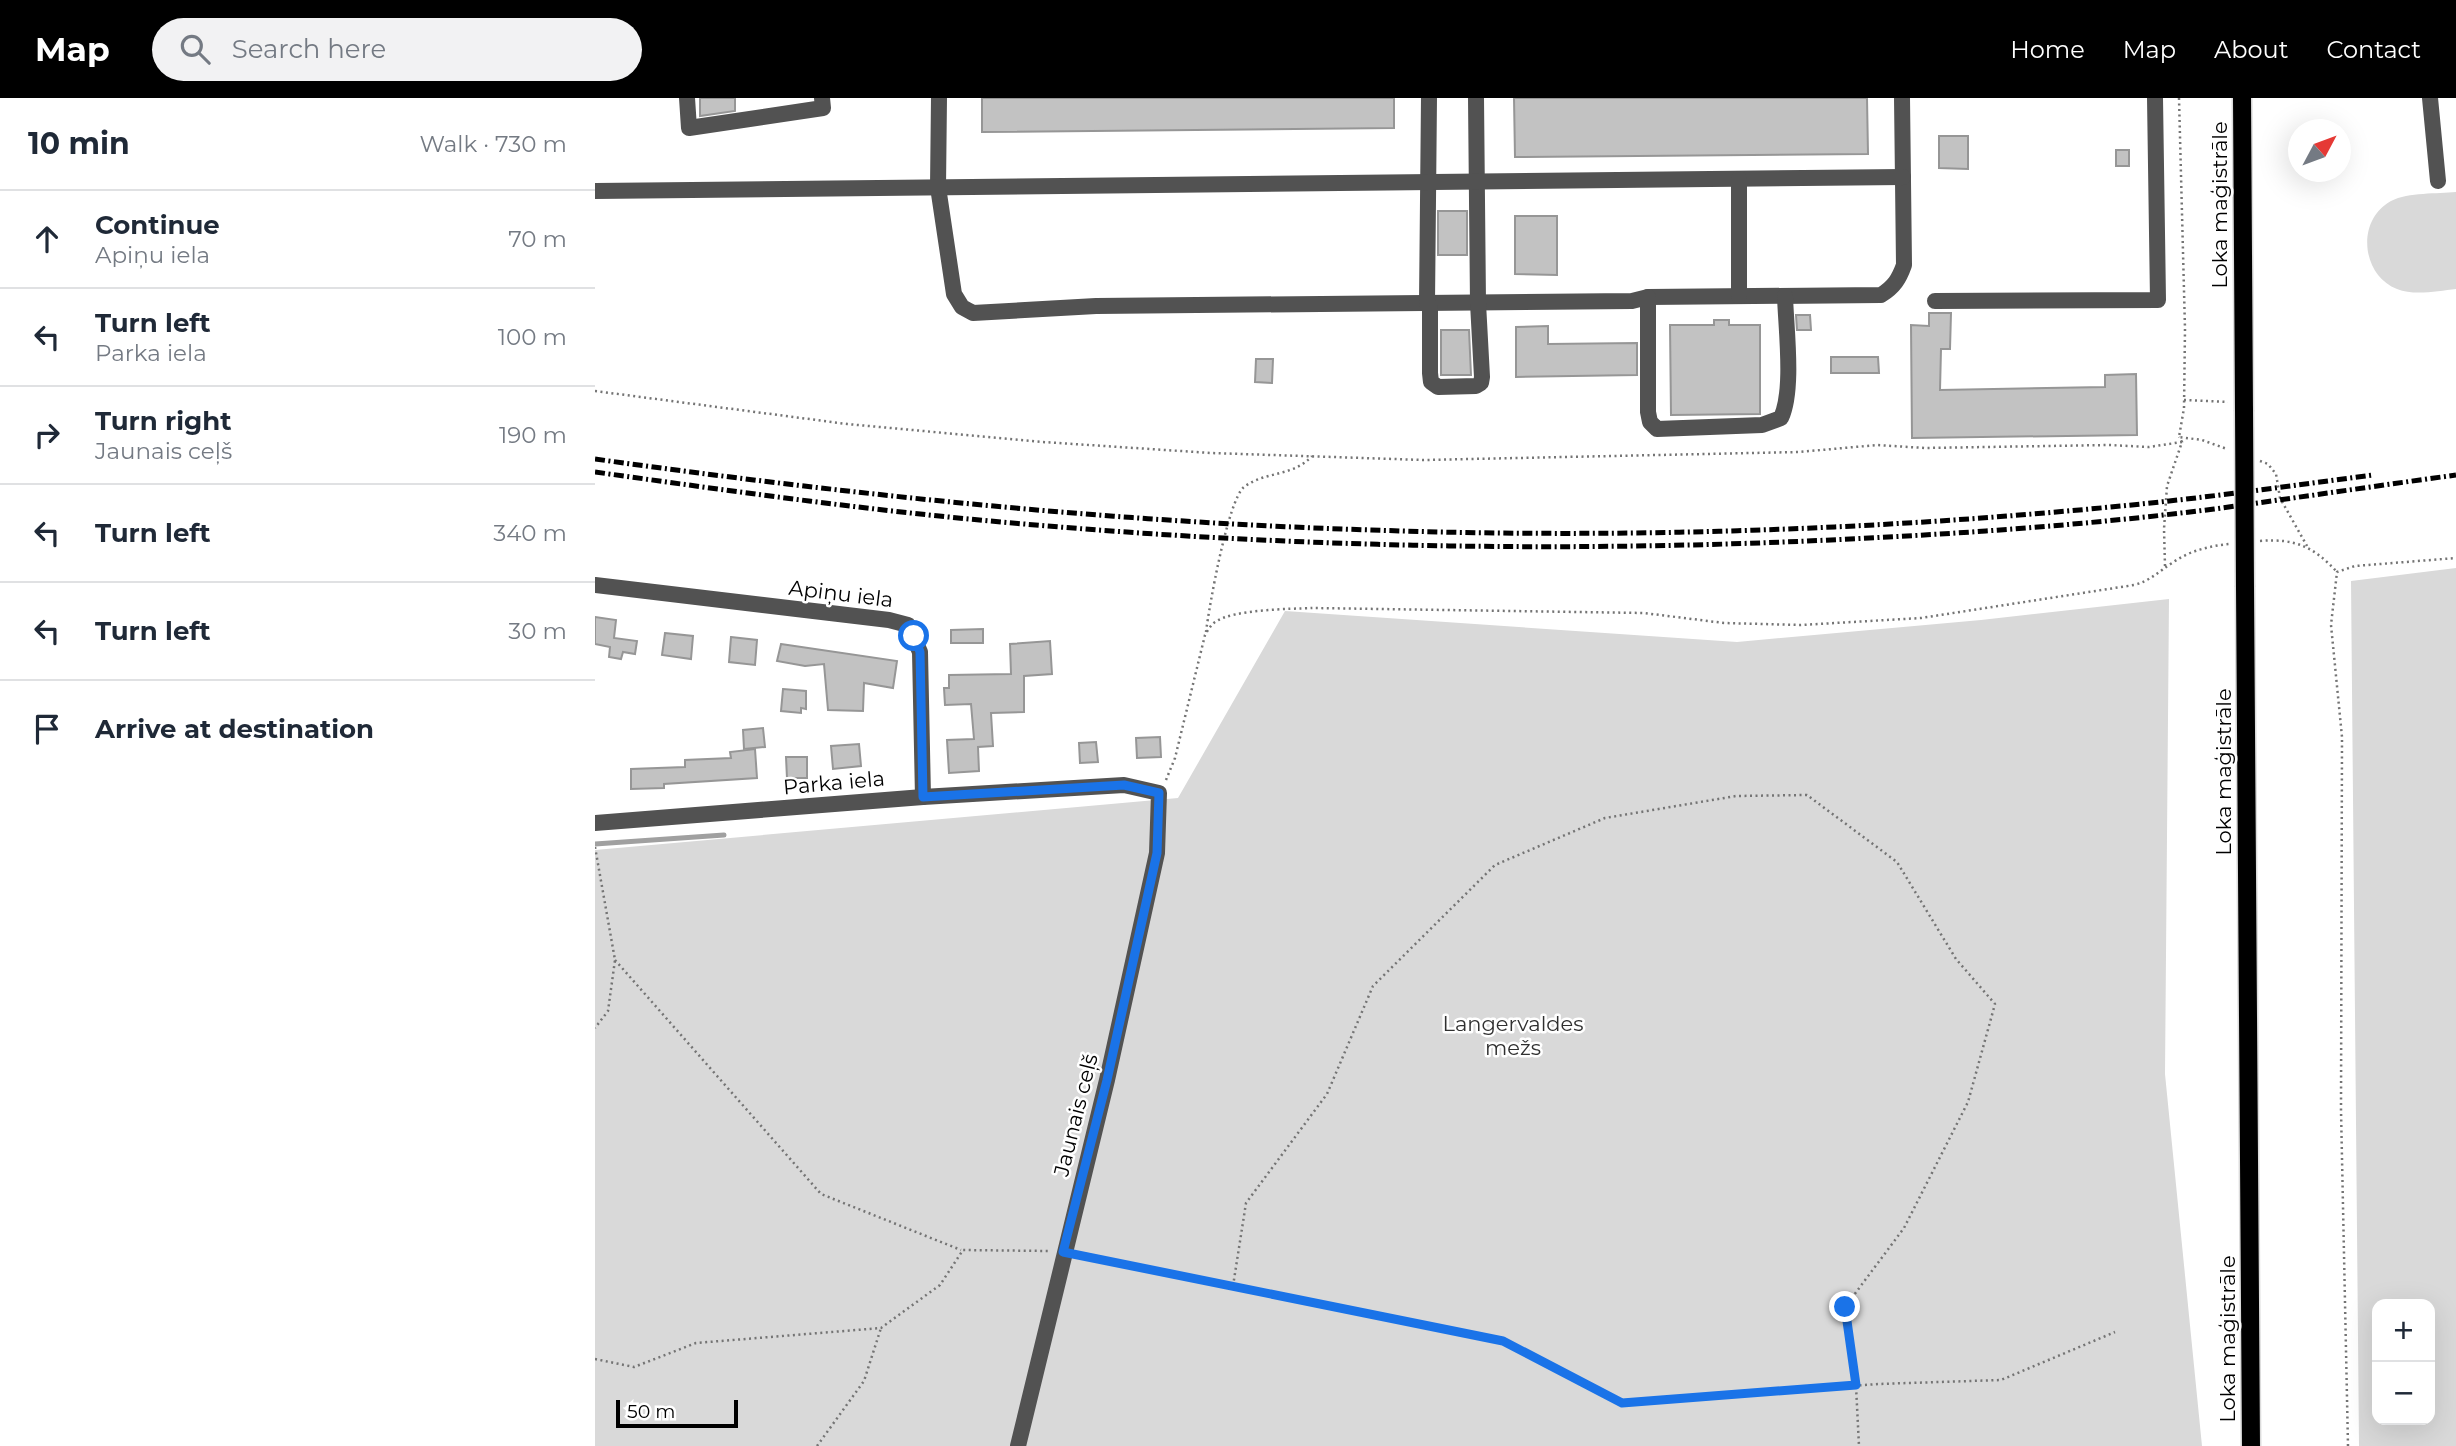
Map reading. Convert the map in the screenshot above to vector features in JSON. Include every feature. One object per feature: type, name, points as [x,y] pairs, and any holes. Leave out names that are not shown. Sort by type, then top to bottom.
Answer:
[{"type":"main road","name":"Loka maģistrāle","points":[[2242,98],[2236,406],[2245,587],[2251,1446]]},
{"type":"street","points":[[687,98],[689,128],[823,108],[822,98]]},
{"type":"street","points":[[939,98],[938,187],[954,294],[962,307],[974,313],[1096,306],[1632,301],[1649,297],[1881,295],[1892,288],[1900,278],[1903,265],[1902,98]]},
{"type":"street","points":[[1429,98],[1427,303],[1430,309],[1431,382],[1438,387],[1476,386],[1481,383],[1476,98]]},
{"type":"street","points":[[1935,301],[2158,300],[2155,98]]},
{"type":"street","points":[[2430,98],[2438,181]]},
{"type":"street","points":[[595,191],[1902,177]]},
{"type":"street","points":[[1739,179],[1739,296]]},
{"type":"street","points":[[1649,297],[1648,412],[1650,422],[1657,429],[1762,425],[1781,418],[1786,406],[1787,387],[1785,296]]},
{"type":"street","name":"Apiņu iela","points":[[595,584],[889,620],[908,625],[920,652],[923,797]]},
{"type":"street","name":"Parka iela","points":[[595,823],[923,797],[1124,785],[1159,793]]},
{"type":"street","name":"Jaunais ceļš","points":[[1018,1446],[1063,1252],[1107,1080],[1157,853],[1159,793]]},
{"type":"path","points":[[2165,568],[2167,486],[2182,442],[2179,437],[2184,400],[2185,329],[2179,98]]},
{"type":"path","points":[[595,391],[847,424],[1043,442],[1211,453],[1424,460],[1799,452],[1877,445],[1925,448],[2109,445],[2149,447],[2182,442]]},
{"type":"path","points":[[2184,400],[2236,406]]},
{"type":"path","points":[[2179,437],[2202,440],[2235,452]]},
{"type":"path","points":[[1159,793],[1175,758],[1205,635],[1224,538],[1237,495],[1253,482],[1291,471],[1312,456]]},
{"type":"path","points":[[2258,460],[2268,464],[2276,474],[2280,498],[2308,548]]},
{"type":"path","points":[[2348,1446],[2341,1110],[2342,737],[2331,625],[2337,572],[2355,566],[2456,558]]},
{"type":"path","points":[[1205,635],[1213,623],[1219,620],[1250,613],[1290,609],[1644,613],[1724,623],[1780,625],[1895,620],[2134,585],[2152,579]]},
{"type":"path","points":[[1233,1286],[1246,1203],[1327,1094],[1373,986],[1495,865],[1605,818],[1736,796],[1807,795],[1897,862],[1956,959],[1995,1004],[1968,1102],[1904,1228],[1845,1307],[1856,1385],[1859,1446]]},
{"type":"path","points":[[595,849],[615,960],[608,1011],[595,1028]]},
{"type":"path","points":[[615,960],[821,1194],[963,1250],[1063,1252],[1503,1341],[1622,1403],[1856,1385],[2001,1380],[2115,1332]]},
{"type":"path","points":[[595,1359],[633,1367],[696,1343],[881,1328],[940,1285],[963,1250]]},
{"type":"path","points":[[817,1446],[864,1381],[881,1328]]},
{"type":"green space","points":[[2456,192],[2456,289],[2411,292],[2397,289],[2385,282],[2376,272],[2367,247],[2372,221],[2380,210],[2391,201],[2406,196]]},
{"type":"green space","points":[[2456,568],[2456,1446],[2359,1446],[2351,581]]},
{"type":"green space","name":"Langervaldes mežs","points":[[2169,599],[2165,1074],[2202,1446],[595,1446],[595,850],[1178,798],[1285,611],[1737,642],[1981,620]]},
{"type":"building","points":[[700,98],[735,98],[735,111],[700,116]]},
{"type":"building","points":[[982,98],[1394,98],[1394,128],[982,132]]},
{"type":"building","points":[[1514,98],[1867,98],[1868,154],[1515,157]]},
{"type":"building","points":[[1939,136],[1968,136],[1968,169],[1939,168]]},
{"type":"building","points":[[2116,150],[2129,150],[2129,166],[2116,166]]},
{"type":"building","points":[[1438,211],[1467,211],[1467,255],[1438,255]]},
{"type":"building","points":[[1515,216],[1557,216],[1557,275],[1515,274]]},
{"type":"building","points":[[1929,313],[1951,313],[1950,349],[1941,349],[1940,390],[2105,387],[2105,375],[2136,374],[2137,435],[1912,438],[1911,325],[1929,326]]},
{"type":"building","points":[[1796,315],[1810,315],[1811,330],[1797,330]]},
{"type":"building","points":[[1714,320],[1729,320],[1729,325],[1760,325],[1760,414],[1671,415],[1670,325],[1714,325]]},
{"type":"building","points":[[1548,326],[1548,344],[1637,343],[1637,375],[1516,377],[1516,327]]},
{"type":"building","points":[[1441,330],[1469,330],[1471,375],[1441,375]]},
{"type":"building","points":[[1831,357],[1878,357],[1879,373],[1831,373]]},
{"type":"building","points":[[1256,359],[1273,359],[1272,383],[1255,382]]},
{"type":"building","points":[[595,617],[616,620],[614,638],[637,641],[635,654],[623,652],[621,659],[609,657],[610,647],[595,644]]},
{"type":"building","points":[[983,629],[983,643],[951,643],[951,630]]},
{"type":"building","points":[[665,633],[693,636],[691,659],[662,655]]},
{"type":"building","points":[[731,637],[757,640],[755,665],[729,662]]},
{"type":"building","points":[[1050,641],[1052,674],[1024,676],[1024,712],[991,713],[993,746],[978,747],[979,771],[949,773],[947,740],[974,739],[971,704],[945,705],[944,688],[949,688],[949,675],[1011,674],[1010,644]]},
{"type":"building","points":[[781,644],[897,661],[893,688],[864,683],[863,711],[828,710],[824,664],[805,666],[777,661]]},
{"type":"building","points":[[783,689],[806,691],[806,709],[801,708],[801,713],[781,711]]},
{"type":"building","points":[[763,728],[765,747],[744,749],[743,730]]},
{"type":"building","points":[[1160,737],[1161,757],[1137,758],[1136,738]]},
{"type":"building","points":[[1096,742],[1098,762],[1080,763],[1079,743]]},
{"type":"building","points":[[859,744],[861,766],[833,769],[831,746]]},
{"type":"building","points":[[755,749],[757,778],[664,784],[664,788],[631,789],[631,769],[685,767],[685,760],[731,758],[730,752]]},
{"type":"building","points":[[786,757],[807,757],[807,778],[787,778]]},
{"type":"waterway","points":[[595,844],[724,835]]},
{"type":"railway","points":[[595,459],[885,495],[1079,514],[1274,526],[1467,533],[1660,533],[1949,520],[2141,504],[2373,475]]},
{"type":"railway","points":[[595,472],[863,508],[1119,532],[1309,542],[1499,546],[1784,542],[1999,530],[2214,509],[2456,475]]},
{"type":"route","points":[[914,636],[920,652],[923,797],[1124,785],[1159,793],[1157,853],[1107,1080],[1063,1252],[1503,1341],[1622,1403],[1856,1385],[1845,1307]]}]
